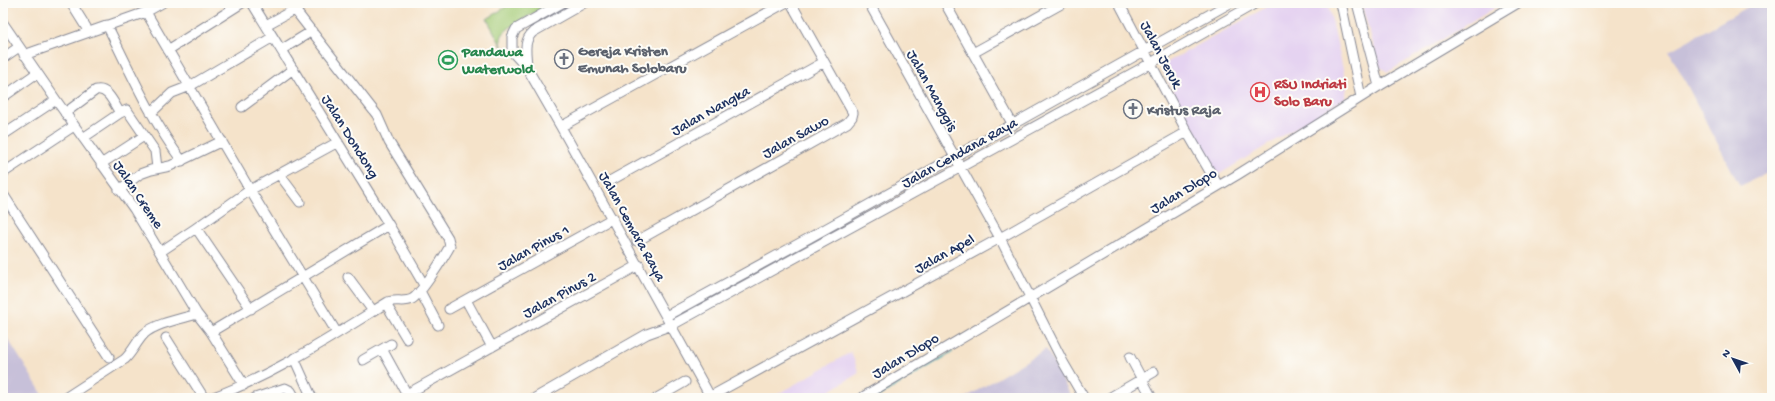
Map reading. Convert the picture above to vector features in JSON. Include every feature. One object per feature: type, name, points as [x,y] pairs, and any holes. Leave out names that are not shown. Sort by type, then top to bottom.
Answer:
[{"type":"street","points":[[70,3],[86,27]]},
{"type":"street","points":[[3,58],[146,12],[162,3]]},
{"type":"street","points":[[168,50],[242,3]]},
{"type":"street","name":"Jalan Dondong","points":[[252,3],[389,225],[422,288],[438,324]]},
{"type":"street","points":[[266,25],[306,3]]},
{"type":"street","points":[[526,68],[526,42],[529,36],[584,3]]},
{"type":"street","points":[[564,125],[785,3]]},
{"type":"street","name":"Jalan Sawo","points":[[637,241],[851,120],[853,113],[792,3]]},
{"type":"street","name":"Jalan Manggis","points":[[869,3],[954,158],[1000,238],[1084,398]]},
{"type":"street","points":[[945,3],[1012,125]]},
{"type":"street","points":[[973,53],[1063,3]]},
{"type":"street","name":"Jalan Jeruk","points":[[1119,3],[1187,132],[1216,182]]},
{"type":"street","name":"Jalan Cendana Raya","points":[[647,334],[667,315],[954,158],[1230,3]]},
{"type":"street","name":"Jalan Cendana Raya","points":[[535,398],[647,334],[673,325],[1151,63],[1256,3]]},
{"type":"street","points":[[1341,3],[1361,97]]},
{"type":"street","points":[[1357,3],[1379,86]]},
{"type":"street","name":"Jalan Dlopo","points":[[861,398],[1237,175],[1361,97],[1518,3]]},
{"type":"street","points":[[559,4],[562,16]]},
{"type":"street","name":"Jalan Cemara Raya","points":[[559,4],[521,25],[514,32],[511,40],[512,49],[526,68],[613,218],[712,396]]},
{"type":"street","points":[[211,398],[244,385],[294,358],[386,304],[393,301],[411,300],[422,288],[450,244],[448,238],[389,142],[377,115],[295,10]]},
{"type":"street","points":[[146,12],[250,190],[337,333]]},
{"type":"street","name":"Jalan Creme","points":[[3,23],[119,190],[134,209],[196,314],[211,332],[244,385]]},
{"type":"street","points":[[107,25],[164,137],[182,161]]},
{"type":"street","points":[[281,50],[312,31]]},
{"type":"street","points":[[151,113],[172,93],[190,86],[273,37]]},
{"type":"street","points":[[1349,42],[1365,37]]},
{"type":"street","name":"Jalan Nangka","points":[[608,182],[824,62]]},
{"type":"street","points":[[242,107],[293,69]]},
{"type":"street","points":[[3,97],[37,73]]},
{"type":"street","points":[[65,113],[96,90],[100,89],[106,91],[120,113]]},
{"type":"street","points":[[3,135],[56,100]]},
{"type":"street","points":[[83,138],[120,113],[128,111],[155,151],[157,168]]},
{"type":"street","points":[[3,173],[74,126]]},
{"type":"street","name":"Jalan Apel","points":[[712,396],[1000,238],[1187,132]]},
{"type":"street","points":[[101,164],[144,136]]},
{"type":"street","points":[[119,190],[140,174],[157,168],[170,166],[222,141]]},
{"type":"street","points":[[160,252],[250,190],[338,142]]},
{"type":"street","points":[[280,174],[300,202]]},
{"type":"street","points":[[3,194],[109,357]]},
{"type":"street","name":"Jalan Pinus 1","points":[[448,309],[613,218]]},
{"type":"street","points":[[211,332],[389,225]]},
{"type":"street","points":[[196,228],[251,309]]},
{"type":"street","points":[[809,238],[814,247]]},
{"type":"street","name":"Jalan Pinus 2","points":[[382,349],[408,396],[639,265]]},
{"type":"street","points":[[348,277],[373,311]]},
{"type":"street","points":[[466,300],[492,347]]},
{"type":"street","points":[[386,304],[407,339]]},
{"type":"street","points":[[66,398],[125,358],[133,351],[143,335],[150,329],[196,314]]},
{"type":"street","points":[[166,338],[204,398]]},
{"type":"street","points":[[363,360],[391,344]]},
{"type":"street","points":[[1130,357],[1152,398]]},
{"type":"street","points":[[294,358],[312,398]]},
{"type":"street","points":[[1109,398],[1154,372]]},
{"type":"street","points":[[657,398],[685,382]]},
{"type":"street","points":[[255,398],[285,388],[291,392],[295,398]]},
{"type":"shaded area","name":"RSU Indriati Solo Baru","points":[[1274,3],[1328,3],[1347,87],[1345,98],[1218,175],[1162,70],[1164,64]]},
{"type":"shaded area","points":[[1363,3],[1503,3],[1388,72],[1380,67],[1363,10]]},
{"type":"shaded area","points":[[1755,3],[1772,3],[1772,171],[1740,186],[1669,51]]},
{"type":"shaded area","points":[[3,331],[45,398],[3,398]]},
{"type":"shaded area","points":[[1046,349],[1072,398],[965,398]]},
{"type":"shaded area","points":[[851,352],[859,373],[818,398],[771,398]]},
{"type":"green space","points":[[512,3],[555,3],[527,17],[507,30],[501,37],[503,49],[487,19]]},
{"type":"waterway","points":[[875,398],[952,352]]},
{"type":"place","name":"Gereja Kristen Emunah Solobaru","points":[[564,59]]},
{"type":"place","name":"Pandawa Waterwold","points":[[448,60]]},
{"type":"place","name":"RSU Indriati Solo Baru","points":[[1260,92]]},
{"type":"place","name":"Kristus Raja","points":[[1133,109]]}]
